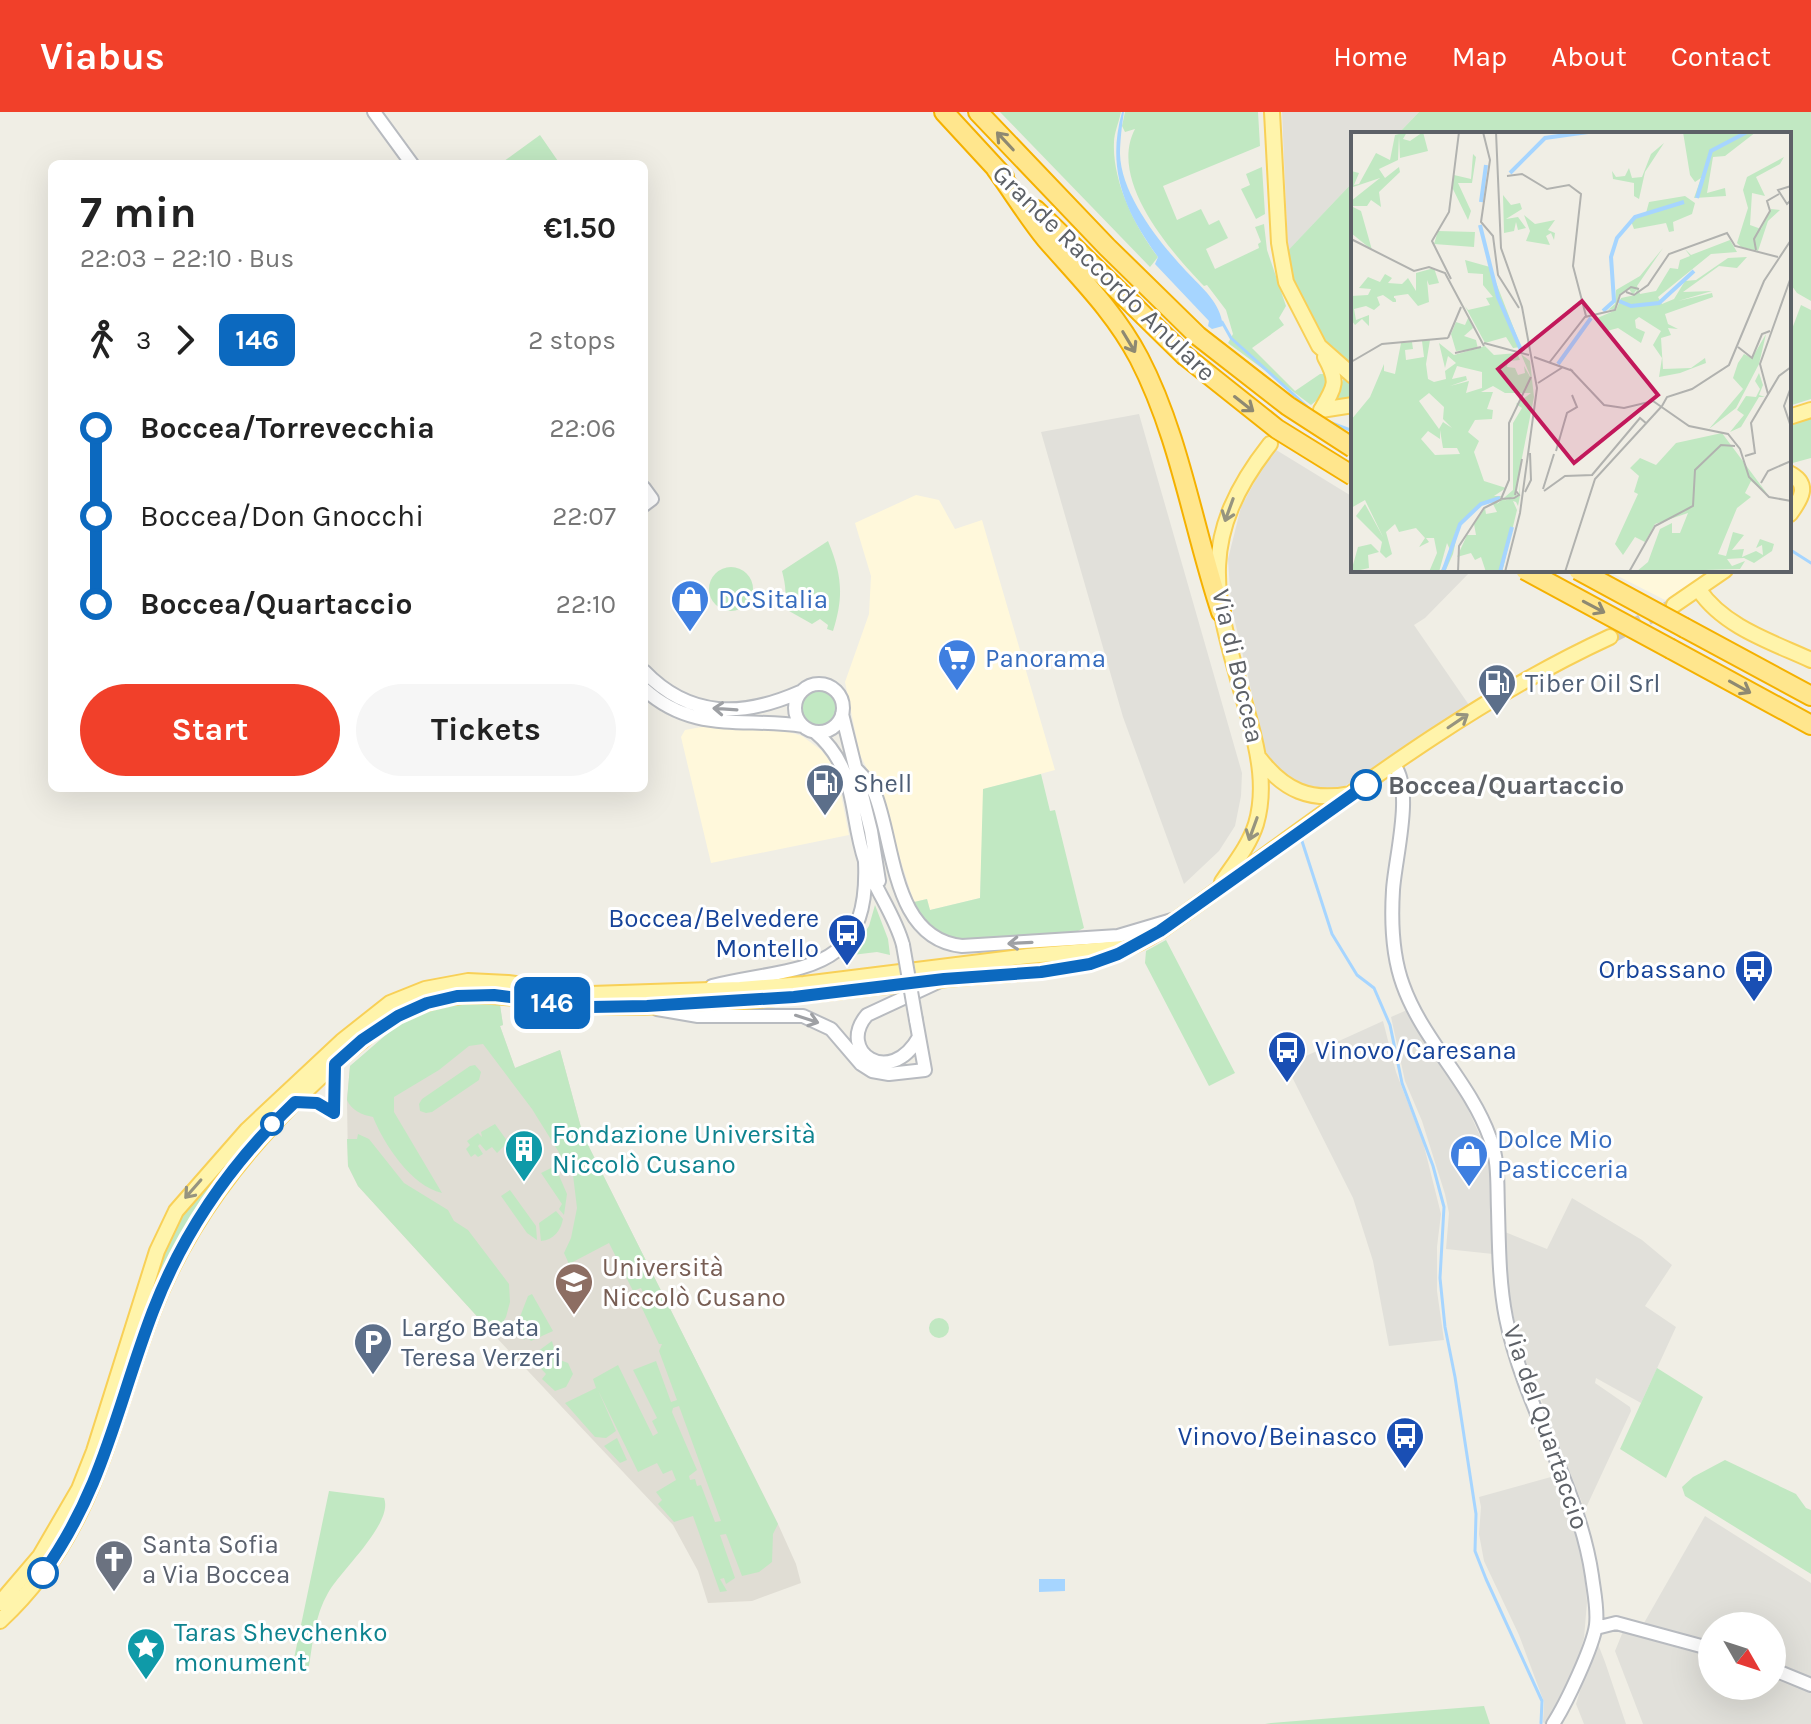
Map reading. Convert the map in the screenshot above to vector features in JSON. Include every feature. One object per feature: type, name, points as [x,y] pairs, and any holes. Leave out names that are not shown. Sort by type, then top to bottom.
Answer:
[{"type":"highway","name":"Grande Raccordo Anulare","points":[[944,112],[1105,280],[1184,355],[1277,429],[1351,475]]},
{"type":"highway","name":"Grande Raccordo Anulare","points":[[978,112],[1107,247],[1198,336],[1288,406],[1351,447]]},
{"type":"highway","points":[[996,169],[1044,236],[1103,302],[1138,356],[1169,430],[1206,569],[1221,612]]},
{"type":"highway","points":[[1529,572],[1811,725]]},
{"type":"highway","points":[[1582,572],[1811,696]]},
{"type":"main road","points":[[1272,112],[1283,270],[1295,303],[1334,373],[1335,382],[1321,410],[1351,405]]},
{"type":"main road","points":[[1319,346],[1351,374]]},
{"type":"main road","points":[[1791,416],[1811,410]]},
{"type":"main road","name":"Via di Boccea","points":[[1217,889],[1245,848],[1260,808],[1260,758],[1221,612],[1218,570],[1225,522],[1241,484],[1270,444]]},
{"type":"main road","points":[[1791,474],[1799,480],[1803,490],[1791,511]]},
{"type":"main road","points":[[1791,512],[1811,497]]},
{"type":"main road","points":[[1674,605],[1722,572]]},
{"type":"main road","points":[[1699,590],[1709,604],[1728,619],[1811,660]]},
{"type":"main road","name":"Via di Boccea","points":[[0,1621],[43,1573],[82,1511],[102,1464],[157,1301],[200,1216],[248,1150],[312,1085],[388,1021],[437,1000],[485,994],[590,1007],[647,1006],[794,997],[1065,968],[1105,959],[1132,947],[1179,918],[1473,711],[1610,637]]},
{"type":"main road","name":"Via di Boccea","points":[[1260,758],[1277,779],[1294,790],[1323,796],[1354,793]]},
{"type":"main road","name":"Via di Boccea","points":[[0,1603],[40,1556],[75,1498],[97,1443],[157,1251],[176,1211],[247,1130],[367,1019],[396,1000],[425,989],[459,982],[491,981],[591,994],[697,990],[804,984],[1012,957],[1132,947]]},
{"type":"street","points":[[374,112],[409,160]]},
{"type":"street","points":[[648,674],[680,698],[721,710],[765,706],[817,683],[827,685],[840,696],[874,843],[879,888]]},
{"type":"street","points":[[648,692],[681,714],[708,722],[773,722],[809,729],[830,729],[842,714]]},
{"type":"street","points":[[697,990],[804,968],[834,953],[851,935],[861,915],[866,894],[865,862],[843,767],[831,746],[809,729],[795,710],[800,692]]},
{"type":"street","name":"Via del Quartaccio","points":[[1394,765],[1401,777],[1403,795],[1393,892],[1392,929],[1398,968],[1415,1012],[1472,1100],[1492,1142],[1497,1176],[1499,1255],[1507,1319],[1529,1390],[1582,1525],[1596,1605],[1596,1628],[1569,1697],[1553,1724]]},
{"type":"street","points":[[856,769],[875,795],[908,908],[923,929],[940,941],[962,946],[1118,936],[1179,918]]},
{"type":"street","points":[[647,1006],[698,1016],[803,1016],[831,1029],[861,1064],[872,1071],[889,1074],[925,1070],[898,926],[865,862]]},
{"type":"street","points":[[919,1037],[908,1054],[888,1063],[873,1060],[865,1054],[858,1036],[861,1022],[867,1015],[944,979]]},
{"type":"street","points":[[1596,1628],[1616,1623],[1698,1645]]},
{"type":"street","points":[[1786,1675],[1811,1685]]},
{"type":"shaded area","points":[[1282,112],[1419,112],[1400,132],[1351,132],[1351,184],[1288,251]]},
{"type":"shaded area","points":[[1139,414],[1242,773],[1235,826],[1219,851],[1184,884],[1123,717],[1041,432]]},
{"type":"shaded area","points":[[1273,448],[1351,496],[1351,572],[1470,572],[1425,618],[1414,625],[1469,705],[1339,790],[1307,786],[1285,775],[1266,753],[1231,605],[1228,559],[1241,507]]},
{"type":"shaded area","points":[[916,495],[939,500],[955,529],[982,520],[1055,770],[984,789],[980,898],[930,910],[927,899],[914,902],[878,790],[860,755],[845,682],[869,614],[871,576],[855,523]]},
{"type":"shaded area","points":[[1610,572],[1708,572],[1665,600]]},
{"type":"shaded area","points":[[707,726],[786,731],[802,736],[821,750],[836,769],[849,835],[711,863],[681,737],[685,730]]},
{"type":"shaded area","name":"Università Niccolò Cusano","points":[[474,1003],[500,1005],[503,1025],[500,1026],[515,1068],[560,1050],[583,1135],[778,1524],[801,1583],[752,1601],[708,1603],[698,1571],[673,1525],[358,1186],[348,1166],[350,1066],[406,1021],[448,1006]]},
{"type":"shaded area","points":[[1407,1010],[1457,1085],[1490,1158],[1493,1254],[1446,1249],[1449,1213],[1445,1194],[1422,1121],[1405,1081],[1391,1017]]},
{"type":"shaded area","points":[[1383,1021],[1396,1072],[1423,1142],[1441,1214],[1437,1291],[1444,1340],[1389,1346],[1373,1261],[1353,1198],[1286,1065]]},
{"type":"shaded area","points":[[1572,1198],[1642,1240],[1672,1265],[1645,1306],[1676,1327],[1641,1403],[1596,1378],[1595,1383],[1630,1407],[1631,1411],[1585,1510],[1521,1349],[1508,1291],[1506,1258],[1505,1232],[1547,1249]]},
{"type":"shaded area","points":[[1558,1475],[1574,1514],[1582,1549],[1587,1602],[1584,1638],[1575,1669],[1564,1695],[1545,1724],[1544,1702],[1519,1635],[1484,1561],[1479,1534],[1479,1497]]},
{"type":"shaded area","points":[[1705,1516],[1811,1583],[1811,1679],[1786,1669],[1786,1612],[1698,1612],[1698,1640],[1644,1623]]},
{"type":"shaded area","points":[[1624,1629],[1698,1650],[1698,1700],[1786,1700],[1786,1679],[1811,1691],[1811,1724],[1643,1724],[1615,1651]]},
{"type":"shaded area","points":[[1596,1639],[1626,1724],[1584,1724],[1576,1704]]},
{"type":"green space","points":[[1000,112],[1121,112],[1114,139],[1114,157],[1121,188],[1133,218],[1158,257],[1150,267]]},
{"type":"green space","points":[[1125,112],[1258,112],[1260,146],[1163,186],[1177,220],[1201,209],[1209,225],[1219,220],[1228,238],[1206,249],[1215,269],[1259,248],[1261,242],[1255,227],[1264,224],[1267,250],[1286,306],[1279,318],[1284,325],[1252,348],[1295,391],[1320,374],[1327,374],[1330,378],[1322,396],[1311,405],[1228,343],[1233,334],[1226,310],[1207,285],[1204,286],[1175,254],[1147,214],[1136,192],[1129,149],[1135,129],[1125,132],[1122,126]]},
{"type":"green space","points":[[1419,112],[1811,112],[1811,301],[1797,293],[1791,285],[1791,132],[1400,132]]},
{"type":"green space","points":[[540,135],[557,160],[506,160]]},
{"type":"green space","points":[[1262,167],[1265,214],[1256,219],[1241,189],[1250,185],[1246,174]]},
{"type":"green space","points":[[1351,184],[1351,372],[1313,335],[1281,258]]},
{"type":"green space","points":[[1801,305],[1811,310],[1811,399],[1791,405],[1791,332]]},
{"type":"green space","points":[[1344,377],[1351,383],[1351,400],[1335,401]]},
{"type":"green space","points":[[1811,417],[1811,458],[1791,463],[1791,423]]},
{"type":"green space","points":[[828,541],[840,586],[833,631],[827,629],[828,625],[820,619],[812,624],[782,607],[785,585],[782,571]]},
{"type":"green space","points":[[731,567],[746,574],[753,589],[746,604],[731,611],[716,604],[709,589],[716,574]]},
{"type":"green space","points":[[819,689],[833,694],[838,708],[833,722],[819,727],[805,722],[800,708],[805,694]]},
{"type":"green space","points":[[1041,774],[1050,811],[1055,810],[1084,928],[1072,934],[990,942],[959,941],[941,936],[928,924],[914,902],[927,899],[930,910],[980,898],[983,789]]},
{"type":"green space","points":[[875,905],[888,939],[890,955],[877,952],[852,955],[869,926]]},
{"type":"green space","points":[[1166,940],[1235,1073],[1209,1086],[1145,963],[1146,951]]},
{"type":"green space","points":[[474,1003],[500,1005],[503,1025],[500,1026],[515,1068],[560,1050],[583,1135],[778,1524],[773,1534],[772,1562],[759,1572],[742,1576],[726,1534],[720,1535],[735,1578],[726,1584],[724,1578],[720,1579],[727,1591],[720,1592],[693,1516],[674,1522],[658,1504],[662,1500],[656,1492],[676,1480],[672,1470],[663,1474],[657,1463],[638,1472],[598,1390],[616,1431],[606,1438],[595,1437],[565,1403],[596,1388],[593,1379],[618,1365],[653,1436],[658,1433],[652,1421],[657,1418],[633,1370],[656,1361],[671,1402],[677,1400],[659,1351],[662,1344],[659,1344],[640,1304],[646,1299],[641,1288],[633,1291],[609,1243],[569,1264],[564,1253],[571,1238],[577,1208],[573,1175],[532,1109],[483,1044],[469,1046],[439,1070],[394,1097],[394,1112],[442,1193],[409,1173],[391,1151],[373,1117],[357,1112],[349,1104],[350,1066],[395,1027],[426,1010]],"holes":[[[679,1406],[721,1521],[715,1522],[701,1485],[697,1486],[695,1479],[690,1480],[689,1476],[697,1470],[673,1408]]]},
{"type":"green space","points":[[475,1065],[481,1072],[479,1080],[432,1112],[420,1111],[422,1099]]},
{"type":"green space","points":[[495,1124],[508,1142],[497,1153],[492,1147],[486,1151],[480,1144],[478,1146],[483,1154],[471,1157],[466,1149],[470,1145],[467,1141],[478,1133],[482,1137],[481,1132]]},
{"type":"green space","points":[[358,1134],[369,1139],[404,1183],[448,1210],[454,1221],[468,1230],[509,1284],[510,1302],[506,1317],[495,1336],[358,1186],[348,1166],[347,1139],[357,1139]]},
{"type":"green space","points":[[224,1165],[226,1168],[176,1248],[137,1335],[168,1239]]},
{"type":"green space","points":[[555,1166],[567,1194],[564,1215],[559,1209],[562,1204],[541,1173]]},
{"type":"green space","points":[[510,1190],[536,1226],[537,1240],[527,1233],[501,1196]]},
{"type":"green space","points":[[556,1211],[563,1219],[561,1227],[556,1234],[541,1241],[539,1223]]},
{"type":"green space","points":[[532,1294],[553,1331],[531,1341],[527,1337],[524,1340],[516,1327],[528,1296]]},
{"type":"green space","points":[[939,1318],[946,1321],[949,1328],[946,1335],[939,1338],[932,1335],[929,1328],[932,1321]]},
{"type":"green space","points":[[552,1341],[557,1359],[568,1363],[573,1374],[566,1387],[555,1391],[542,1379],[546,1374],[530,1357]]},
{"type":"green space","points":[[1657,1368],[1703,1397],[1666,1478],[1620,1449]]},
{"type":"green space","points":[[617,1438],[627,1460],[620,1463],[604,1446]]},
{"type":"green space","points":[[1725,1460],[1796,1494],[1811,1510],[1811,1574],[1685,1496],[1682,1487],[1693,1477]]},
{"type":"green space","points":[[329,1491],[384,1498],[385,1508],[374,1533],[324,1601],[315,1628],[309,1666],[292,1668]]},
{"type":"green space","points":[[1484,1706],[1490,1724],[1265,1724],[1271,1723]]},
{"type":"water","points":[[1122,112],[1122,170],[1134,202],[1165,247],[1214,303],[1223,326],[1212,329],[1208,326],[1209,321],[1155,264],[1158,257],[1128,206],[1118,171],[1116,153]]},
{"type":"water","points":[[1039,1579],[1065,1579],[1065,1591],[1039,1592]]},
{"type":"waterway","points":[[1222,322],[1231,338],[1313,412]]},
{"type":"waterway","points":[[1329,422],[1351,430]]},
{"type":"waterway","points":[[1791,550],[1811,563]]},
{"type":"waterway","points":[[1301,838],[1332,934],[1357,975],[1374,988],[1390,1025],[1402,1083],[1433,1166],[1444,1207],[1440,1278],[1445,1327],[1476,1514],[1475,1551],[1542,1701],[1541,1723]]},
{"type":"tunnel","points":[[1610,637],[1674,605]]},
{"type":"bus line","name":"146","points":[[43,1573],[70,1533],[95,1482],[157,1301],[200,1216],[248,1150],[295,1102],[317,1103],[334,1113],[335,1064],[388,1021],[437,1000],[476,994],[590,1007],[647,1006],[794,997],[944,979],[1041,972],[1090,964],[1118,954],[1160,931],[1366,785]]},
{"type":"place","name":"DCSitalia","points":[[690,633]]},
{"type":"place","name":"Panorama","points":[[957,692]]},
{"type":"place","name":"Tiber Oil Srl","points":[[1497,717]]},
{"type":"place","name":"Boccea/Quartaccio","points":[[1366,785]]},
{"type":"place","name":"Shell","points":[[825,817]]},
{"type":"place","name":"Boccea/Belvedere Montello","points":[[847,967]]},
{"type":"place","name":"Orbassano","points":[[1754,1003]]},
{"type":"place","name":"Vinovo/Caresana","points":[[1287,1084]]},
{"type":"place","name":"Fondazione Università Niccolò Cusano","points":[[524,1183]]},
{"type":"place","name":"Dolce Mio Pasticceria","points":[[1469,1188]]},
{"type":"place","name":"Università Niccolò Cusano","points":[[574,1316]]},
{"type":"place","name":"Largo Beata Teresa Verzeri","points":[[373,1376]]},
{"type":"place","name":"Vinovo/Beinasco","points":[[1405,1470]]},
{"type":"place","name":"Santa Sofia a Via Boccea","points":[[114,1593]]},
{"type":"place","name":"Taras Shevchenko monument","points":[[146,1681]]}]
